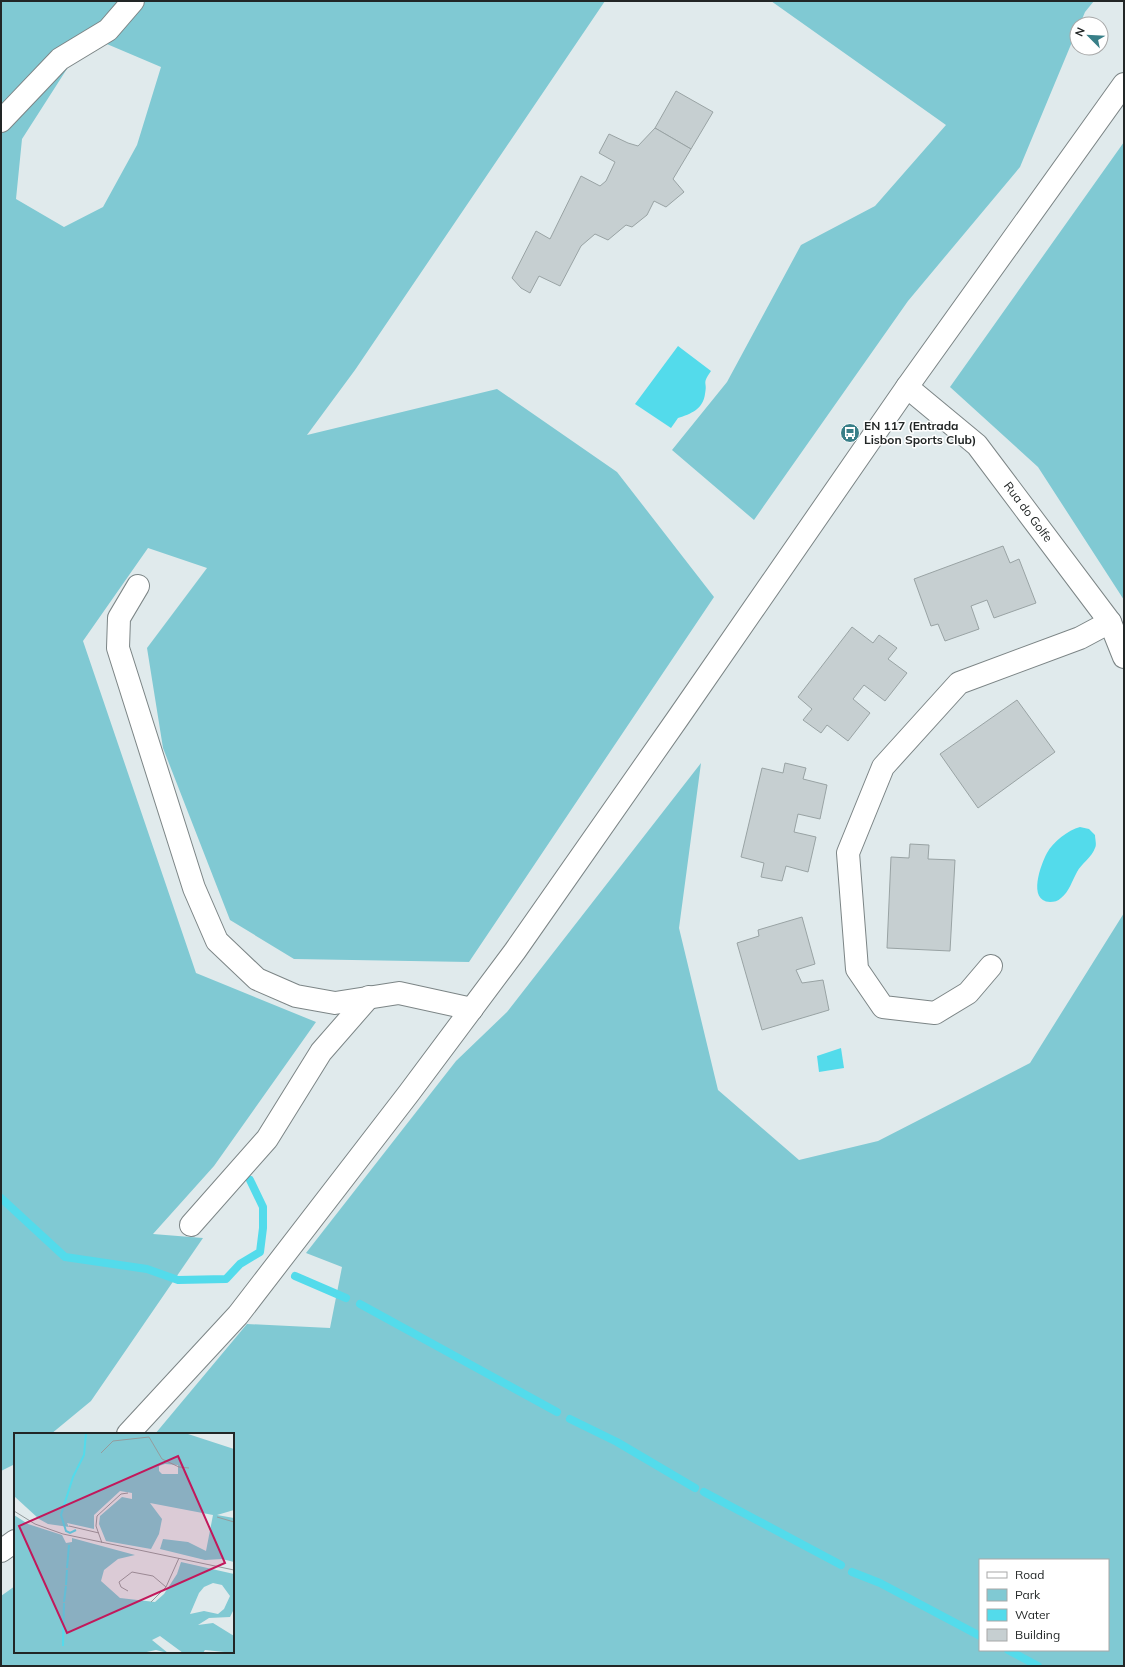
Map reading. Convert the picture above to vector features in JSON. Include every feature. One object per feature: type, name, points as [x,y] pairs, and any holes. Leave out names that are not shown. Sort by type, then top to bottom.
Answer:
[{"type":"main road","points":[[1,121],[60,59],[108,30],[134,1]]},
{"type":"main road","points":[[129,1433],[238,1315],[515,951],[907,387],[1124,84]]},
{"type":"main road","name":"Rua do Golfe","points":[[907,387],[977,445],[1110,622],[1124,657]]},
{"type":"main road","points":[[138,586],[119,618],[118,648],[194,888],[217,941],[257,979],[296,996],[336,1002],[399,993],[472,1009]]},
{"type":"main road","points":[[990,966],[968,992],[935,1013],[883,1007],[857,969],[848,853],[883,767],[959,683],[1080,638],[1110,622]]},
{"type":"main road","points":[[192,1226],[267,1139],[321,1052],[369,997]]},
{"type":"main road","points":[[1,1532],[14,1525]]},
{"type":"main road","points":[[1,1551],[14,1542]]},
{"type":"green space","points":[[1,1],[605,1],[355,370],[307,435],[497,389],[617,472],[714,597],[469,962],[294,959],[230,920],[163,748],[147,648],[207,568],[148,548],[83,641],[196,973],[316,1022],[214,1166],[153,1234],[203,1238],[91,1401],[52,1433],[14,1433],[14,1464],[1,1471]],"holes":[[[88,36],[161,67],[137,145],[103,207],[64,227],[16,199],[22,139]]]},
{"type":"green space","points":[[771,1],[1094,1],[1083,16],[1069,16],[1069,49],[1020,167],[908,301],[754,520],[672,450],[727,382],[801,245],[875,206],[946,125]]},
{"type":"green space","points":[[1124,142],[1124,600],[1038,467],[950,387]]},
{"type":"green space","points":[[701,763],[679,928],[718,1090],[799,1160],[878,1141],[1030,1063],[1124,913],[1124,1666],[1,1666],[1,1596],[14,1587],[14,1653],[234,1653],[234,1433],[156,1433],[247,1324],[330,1328],[342,1267],[306,1253],[456,1061],[507,1012]]},
{"type":"water","points":[[678,346],[711,371],[705,381],[706,390],[702,404],[692,413],[678,418],[671,428],[635,404]]},
{"type":"water","points":[[1080,827],[1089,829],[1095,835],[1096,845],[1094,851],[1079,869],[1064,896],[1054,902],[1043,900],[1037,889],[1039,873],[1047,853],[1061,837]]},
{"type":"water","points":[[841,1048],[844,1068],[819,1072],[817,1056]]},
{"type":"building","points":[[676,91],[713,112],[691,149],[655,128]]},
{"type":"building","points":[[655,128],[691,149],[673,179],[684,192],[666,207],[654,201],[647,215],[632,227],[626,225],[608,240],[595,234],[581,246],[560,286],[539,276],[530,293],[521,288],[512,278],[536,231],[550,239],[581,176],[600,186],[606,181],[615,162],[599,153],[609,134],[638,146]]},
{"type":"building","points":[[1003,546],[1010,563],[1019,559],[1036,603],[994,618],[987,600],[971,606],[979,629],[945,641],[938,624],[931,626],[914,579]]},
{"type":"building","points":[[852,627],[873,643],[879,635],[897,648],[888,659],[907,673],[885,701],[864,685],[853,699],[870,713],[848,741],[827,725],[821,733],[803,720],[812,709],[798,697]]},
{"type":"building","points":[[1017,700],[1055,752],[978,808],[940,754]]},
{"type":"building","points":[[785,763],[806,768],[803,779],[827,785],[820,819],[798,814],[794,832],[816,837],[808,872],[786,866],[782,881],[761,877],[764,863],[741,857],[762,768],[783,773]]},
{"type":"building","points":[[910,844],[929,845],[928,859],[955,860],[950,951],[887,948],[891,857],[909,858]]},
{"type":"building","points":[[802,917],[815,964],[796,970],[802,983],[823,980],[829,1010],[762,1030],[737,943],[759,936],[758,930]]},
{"type":"waterway","points":[[1,1198],[65,1257],[147,1269],[178,1280],[226,1279],[240,1264],[260,1252],[263,1228],[263,1207],[250,1180]]},
{"type":"waterway","points":[[295,1276],[346,1298]]},
{"type":"waterway","points":[[360,1304],[557,1412]]},
{"type":"waterway","points":[[570,1419],[617,1442],[695,1488]]},
{"type":"waterway","points":[[704,1492],[841,1565]]},
{"type":"waterway","points":[[852,1572],[880,1583],[979,1635]]},
{"type":"waterway","points":[[1010,1651],[1038,1666]]},
{"type":"place","name":"EN 117 (Entrada Lisbon Sports Club)","points":[[850,433]]}]
